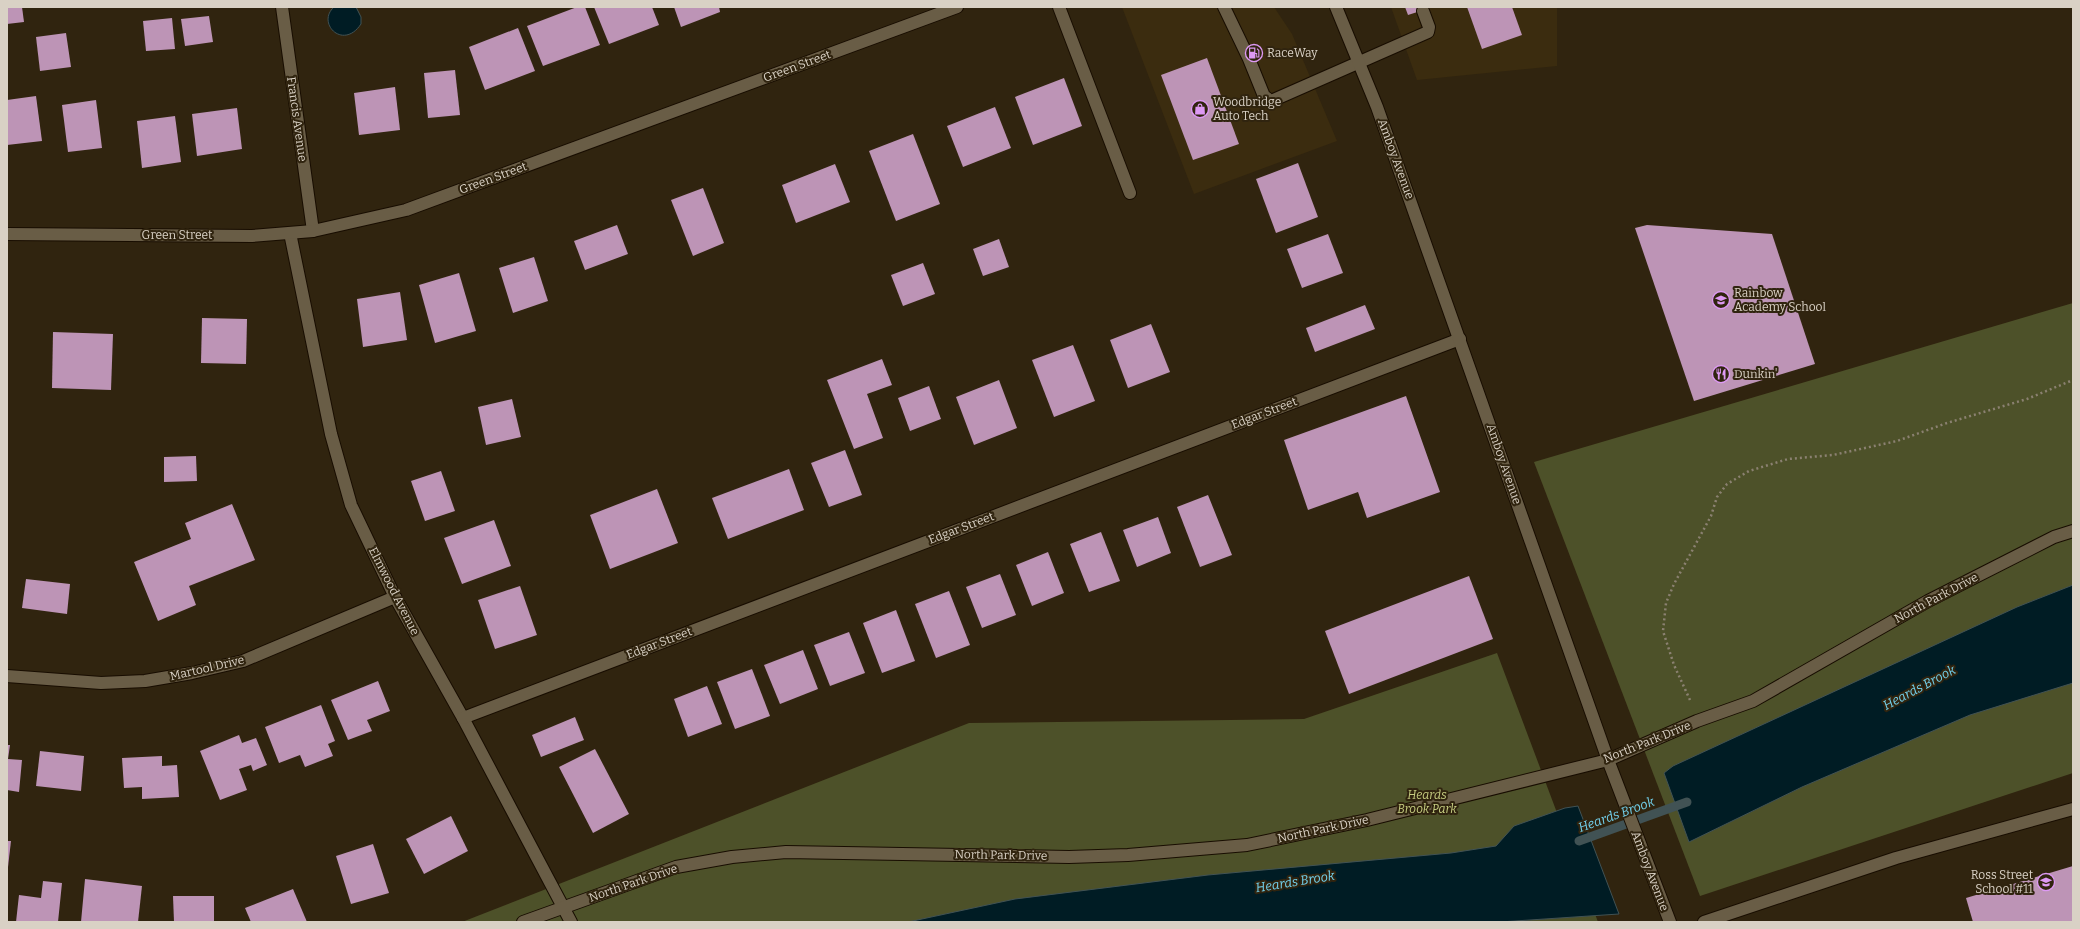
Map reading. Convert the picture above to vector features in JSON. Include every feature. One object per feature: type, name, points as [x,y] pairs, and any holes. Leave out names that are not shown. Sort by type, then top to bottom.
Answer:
[{"type":"street","name":"Francis Avenue","points":[[282,7],[312,230]]},
{"type":"street","name":"Green Street","points":[[7,234],[252,236],[312,230],[406,210],[957,7]]},
{"type":"street","points":[[1060,7],[1130,193]]},
{"type":"street","points":[[1224,7],[1249,59],[1264,96],[1271,102],[1358,61],[1428,32],[1429,27],[1423,11]]},
{"type":"street","name":"Amboy Avenue","points":[[1336,7],[1377,107],[1608,760],[1670,922]]},
{"type":"street","name":"Elmwood Avenue","points":[[290,233],[340,469],[351,505],[395,597],[463,718],[571,922]]},
{"type":"street","name":"Edgar Street","points":[[463,718],[1460,339]]},
{"type":"street","name":"North Park Drive","points":[[523,922],[676,866],[732,857],[786,852],[1069,857],[1142,854],[1247,845],[1367,820],[1608,760],[1697,722],[1753,701],[1928,601],[2054,537],[2073,531]]},
{"type":"street","name":"Martool Drive","points":[[7,676],[101,683],[145,681],[192,674],[243,661],[395,597]]},
{"type":"street","points":[[1704,922],[1896,858],[2073,809]]},
{"type":"path","points":[[1697,722],[1674,665],[1663,631],[1666,603],[1674,584],[1711,516],[1717,497],[1726,484],[1749,471],[1788,459],[1833,455],[1897,441],[1947,423],[2027,399],[2073,380]]},
{"type":"shaded area","points":[[1122,7],[1274,7],[1292,34],[1337,141],[1194,194]]},
{"type":"shaded area","points":[[1391,7],[1557,7],[1557,66],[1417,80]]},
{"type":"green space","points":[[2073,303],[2073,773],[1700,896],[1534,462]]},
{"type":"green space","name":"Heards Brook Park","points":[[1497,653],[1598,922],[462,922],[969,723],[1304,719]]},
{"type":"water","points":[[334,7],[356,7],[361,17],[361,24],[354,32],[347,35],[340,35],[334,32],[330,27],[328,20],[329,13]]},
{"type":"water","points":[[2073,585],[2073,683],[1970,715],[1802,787],[1689,842],[1664,773],[1673,766],[2017,607]]},
{"type":"water","points":[[1578,806],[1619,914],[1500,922],[908,922],[1015,899],[1208,875],[1451,853],[1496,846],[1514,826],[1565,808]]},
{"type":"building","points":[[7,7],[22,7],[24,22],[7,24]]},
{"type":"building","points":[[577,7],[585,7],[600,45],[543,66],[527,26]]},
{"type":"building","points":[[594,7],[652,7],[659,25],[609,44]]},
{"type":"building","points":[[674,7],[719,7],[720,12],[681,27]]},
{"type":"building","points":[[1405,7],[1433,7],[1408,15]]},
{"type":"building","points":[[1467,7],[1512,7],[1522,35],[1482,49]]},
{"type":"building","points":[[209,16],[213,42],[185,46],[181,19]]},
{"type":"building","points":[[172,18],[175,49],[146,51],[143,21]]},
{"type":"building","points":[[518,28],[535,71],[485,90],[469,47]]},
{"type":"building","points":[[66,33],[71,67],[40,71],[36,37]]},
{"type":"building","name":"Woodbridge Auto Tech","points":[[1207,58],[1239,144],[1193,160],[1161,75]]},
{"type":"building","points":[[455,70],[460,115],[428,118],[424,73]]},
{"type":"building","points":[[1064,78],[1082,126],[1033,145],[1015,97]]},
{"type":"building","points":[[395,87],[400,130],[359,135],[354,93]]},
{"type":"building","points":[[36,96],[42,141],[7,145],[7,100]]},
{"type":"building","points":[[96,100],[102,148],[68,152],[62,105]]},
{"type":"building","points":[[995,107],[1011,148],[963,167],[947,126]]},
{"type":"building","points":[[237,108],[242,149],[197,156],[192,114]]},
{"type":"building","points":[[175,116],[181,162],[142,168],[137,121]]},
{"type":"building","points":[[913,134],[940,204],[896,221],[869,151]]},
{"type":"building","points":[[1298,163],[1318,217],[1276,233],[1256,179]]},
{"type":"building","points":[[835,164],[850,202],[796,223],[782,185]]},
{"type":"building","points":[[703,188],[724,243],[693,256],[671,200]]},
{"type":"building","points":[[617,225],[628,254],[585,270],[574,241]]},
{"type":"building","points":[[1647,225],[1772,234],[1815,364],[1694,401],[1635,228]]},
{"type":"building","points":[[1328,234],[1343,273],[1302,288],[1287,249]]},
{"type":"building","points":[[999,239],[1009,267],[983,276],[973,249]]},
{"type":"building","points":[[534,257],[548,301],[513,313],[499,268]]},
{"type":"building","points":[[923,263],[935,294],[903,306],[891,275]]},
{"type":"building","points":[[459,273],[476,331],[435,343],[419,285]]},
{"type":"building","points":[[400,292],[407,340],[363,347],[357,299]]},
{"type":"building","points":[[1365,305],[1375,329],[1315,352],[1306,328]]},
{"type":"building","points":[[202,318],[247,319],[246,364],[201,363]]},
{"type":"building","points":[[1151,324],[1170,372],[1128,388],[1110,340]]},
{"type":"building","points":[[53,332],[113,334],[111,390],[52,388]]},
{"type":"building","points":[[1073,345],[1095,401],[1054,417],[1032,360]]},
{"type":"building","points":[[882,359],[892,385],[867,394],[883,438],[854,449],[827,380]]},
{"type":"building","points":[[999,380],[1017,428],[974,445],[956,397]]},
{"type":"building","points":[[929,386],[941,419],[910,431],[898,398]]},
{"type":"building","points":[[1406,396],[1440,492],[1367,518],[1358,492],[1308,510],[1284,440]]},
{"type":"building","points":[[512,399],[521,437],[486,445],[478,407]]},
{"type":"building","points":[[845,450],[862,495],[829,507],[811,463]]},
{"type":"building","points":[[196,456],[197,481],[164,482],[164,457]]},
{"type":"building","points":[[789,469],[804,510],[728,539],[712,498]]},
{"type":"building","points":[[441,471],[455,511],[425,521],[411,481]]},
{"type":"building","points":[[657,489],[678,543],[610,569],[590,515]]},
{"type":"building","points":[[1208,495],[1232,555],[1200,567],[1177,507]]},
{"type":"building","points":[[232,504],[255,560],[189,586],[196,605],[158,621],[134,562],[191,539],[185,523]]},
{"type":"building","points":[[1158,517],[1171,553],[1137,567],[1123,530]]},
{"type":"building","points":[[494,520],[511,566],[462,584],[444,538]]},
{"type":"building","points":[[1101,532],[1120,581],[1089,592],[1070,544]]},
{"type":"building","points":[[1048,552],[1064,593],[1032,606],[1016,565]]},
{"type":"building","points":[[1000,574],[1016,615],[982,628],[966,587]]},
{"type":"building","points":[[1469,576],[1493,639],[1349,694],[1325,631]]},
{"type":"building","points":[[26,579],[70,584],[67,614],[22,608]]},
{"type":"building","points":[[520,586],[537,635],[495,649],[478,600]]},
{"type":"building","points":[[949,591],[970,645],[936,658],[915,604]]},
{"type":"building","points":[[896,610],[915,661],[882,673],[863,623]]},
{"type":"building","points":[[849,632],[865,673],[830,686],[814,645]]},
{"type":"building","points":[[803,650],[818,689],[780,704],[764,665]]},
{"type":"building","points":[[752,669],[770,716],[735,729],[717,682]]},
{"type":"building","points":[[378,681],[390,711],[367,720],[372,731],[348,740],[331,700]]},
{"type":"building","points":[[707,686],[722,724],[688,737],[674,699]]},
{"type":"building","points":[[321,705],[335,741],[328,744],[333,756],[305,767],[300,755],[279,763],[265,727]]},
{"type":"building","points":[[575,717],[584,740],[541,757],[532,735]]},
{"type":"building","points":[[239,735],[242,743],[256,738],[267,765],[253,771],[251,765],[239,769],[247,790],[220,800],[200,751]]},
{"type":"building","points":[[7,745],[10,745],[8,759],[22,760],[19,792],[7,790]]},
{"type":"building","points":[[595,749],[629,814],[593,833],[559,767]]},
{"type":"building","points":[[40,751],[84,756],[81,791],[36,786]]},
{"type":"building","points":[[162,756],[162,766],[177,765],[179,797],[142,799],[142,787],[124,788],[122,758]]},
{"type":"building","points":[[451,816],[468,851],[424,874],[406,839]]},
{"type":"building","points":[[7,841],[11,841],[8,867],[7,867]]},
{"type":"building","points":[[373,844],[389,893],[351,904],[336,856]]},
{"type":"building","name":"Ross Street School #11","points":[[2073,866],[2073,922],[1973,922],[1966,898]]},
{"type":"building","points":[[85,879],[142,886],[138,922],[81,922]]},
{"type":"building","points":[[43,881],[62,883],[58,922],[16,922],[19,895],[41,898]]},
{"type":"building","points":[[293,889],[307,922],[251,922],[245,908]]},
{"type":"building","points":[[173,896],[214,896],[214,922],[174,922]]},
{"type":"waterway","name":"Heards Brook","points":[[1579,841],[1687,802]]},
{"type":"place","name":"RaceWay","points":[[1254,53]]},
{"type":"place","name":"Woodbridge Auto Tech","points":[[1200,109]]},
{"type":"place","name":"Rainbow Academy School","points":[[1721,300]]},
{"type":"place","name":"Dunkin'","points":[[1721,374]]},
{"type":"place","name":"Ross Street School #11","points":[[2046,882]]}]
